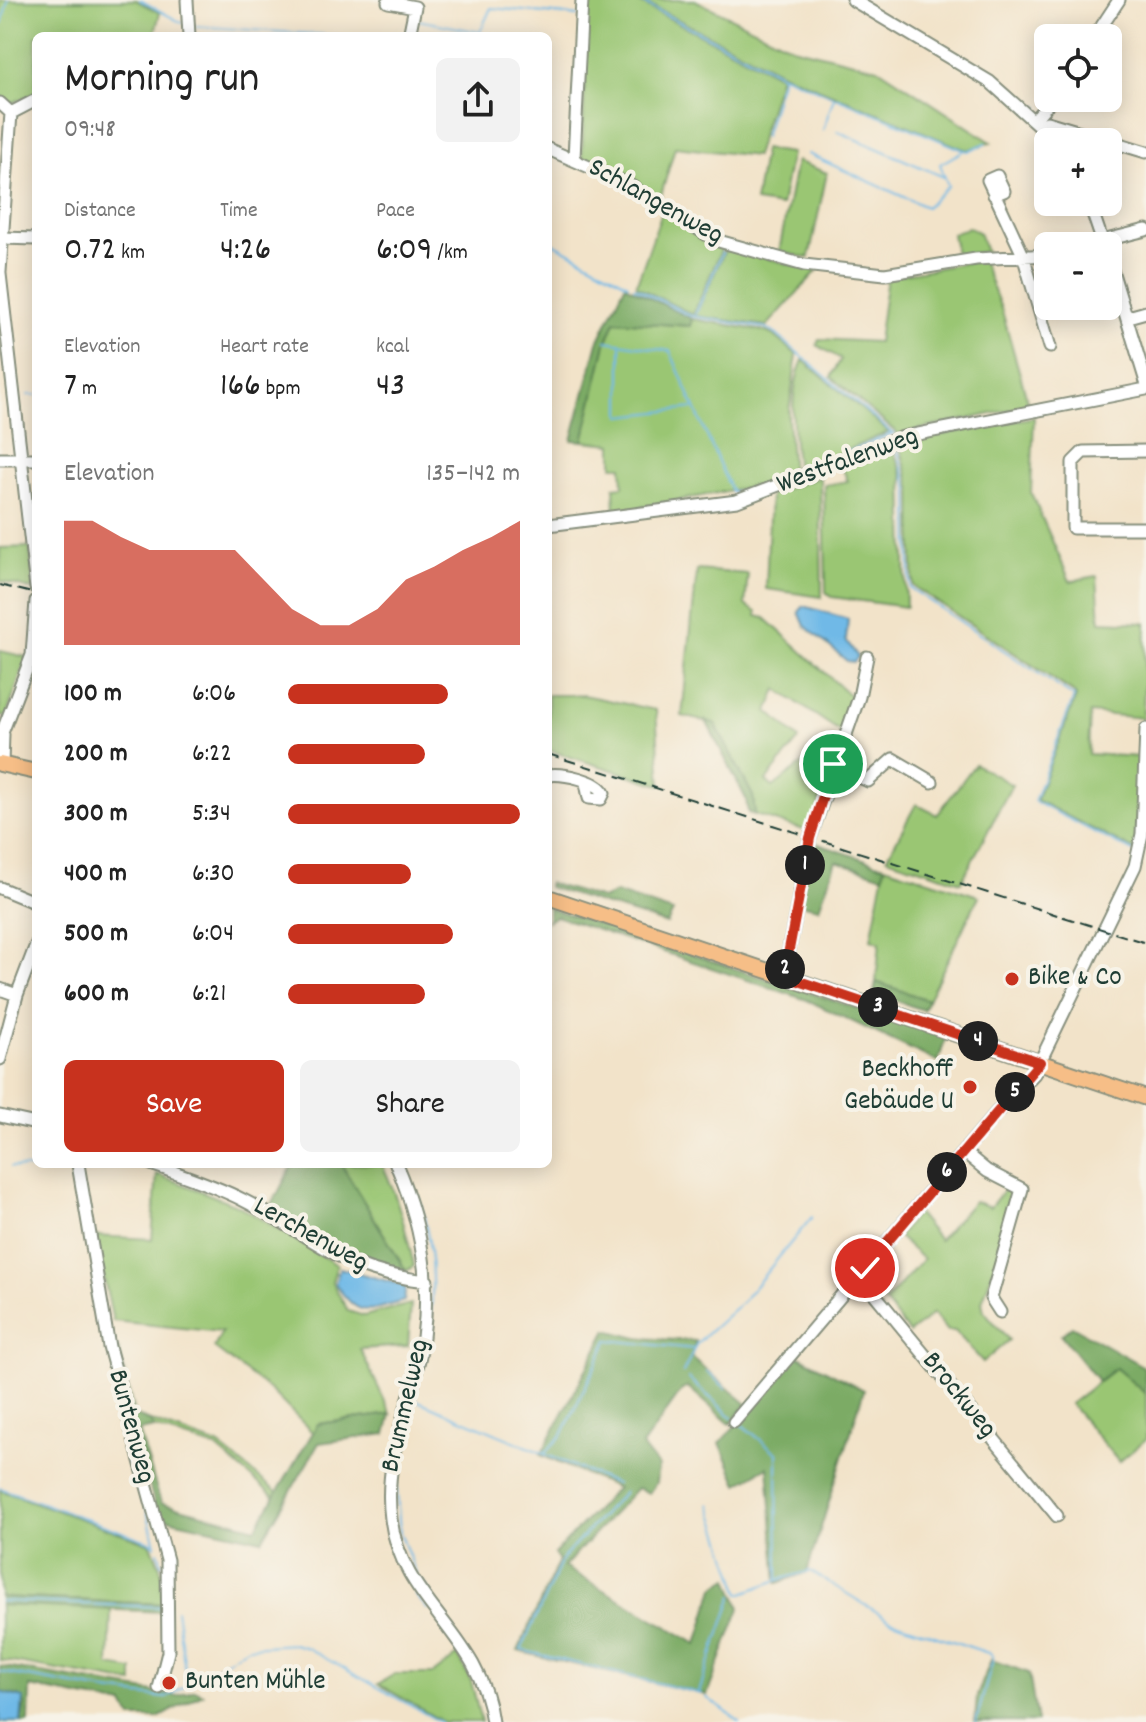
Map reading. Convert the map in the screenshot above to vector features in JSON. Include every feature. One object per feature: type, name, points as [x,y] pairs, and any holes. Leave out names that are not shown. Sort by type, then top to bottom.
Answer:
[{"type":"main road","points":[[1,764],[32,771]]},
{"type":"main road","points":[[552,898],[1146,1098]]},
{"type":"street","points":[[187,0],[189,32]]},
{"type":"street","points":[[574,158],[582,0]]},
{"type":"street","points":[[853,0],[990,82],[1044,128]]},
{"type":"street","points":[[1103,24],[1119,0]]},
{"type":"street","points":[[388,2],[415,7],[410,32]]},
{"type":"street","points":[[11,113],[32,102]]},
{"type":"street","points":[[0,103],[11,113]]},
{"type":"street","points":[[1038,122],[1044,112]]},
{"type":"street","points":[[11,113],[0,273],[32,534]]},
{"type":"street","points":[[1038,122],[1047,122],[1146,152]]},
{"type":"street","name":"Schlangenweg","points":[[552,150],[628,184],[715,240],[804,265],[885,274],[942,263],[1034,255]]},
{"type":"street","points":[[994,195],[1023,255],[1050,347]]},
{"type":"street","points":[[1122,237],[1146,230]]},
{"type":"street","points":[[2,238],[32,239]]},
{"type":"street","points":[[1122,299],[1146,382]]},
{"type":"street","points":[[1128,317],[1146,312]]},
{"type":"street","name":"Westfalenweg","points":[[552,524],[737,501],[903,437],[1146,389]]},
{"type":"street","points":[[1146,451],[1083,452],[1073,462],[1073,528],[1146,528]]},
{"type":"street","points":[[0,459],[32,459]]},
{"type":"street","points":[[1,764],[1,736],[32,655]]},
{"type":"street","points":[[784,976],[810,838],[833,764],[859,697],[867,657]]},
{"type":"street","points":[[734,1422],[1040,1062],[1135,866],[1142,834],[1146,729]]},
{"type":"street","points":[[833,764],[868,781],[893,759],[932,782]]},
{"type":"street","points":[[552,775],[586,783]]},
{"type":"street","points":[[0,888],[32,901]]},
{"type":"street","points":[[0,1059],[17,995],[32,956]]},
{"type":"street","points":[[0,989],[17,995]]},
{"type":"street","points":[[0,1116],[32,1123]]},
{"type":"street","points":[[964,1152],[987,1171],[1022,1189],[992,1288],[991,1298],[1000,1312]]},
{"type":"street","name":"Buntenweg","points":[[79,1168],[109,1347],[167,1560],[168,1652],[159,1688]]},
{"type":"street","name":"Lerchenweg","points":[[161,1168],[242,1199],[337,1258],[378,1273],[427,1281]]},
{"type":"street","name":"Brummelweg","points":[[398,1168],[418,1220],[427,1281],[421,1349],[389,1477],[390,1516],[406,1568],[477,1668],[492,1722]]},
{"type":"street","name":"Brockweg","points":[[859,1275],[1057,1516]]},
{"type":"green space","points":[[0,0],[136,0],[160,13],[155,32],[32,32],[32,95],[9,104],[0,97]]},
{"type":"green space","points":[[588,0],[634,0],[780,76],[755,156],[675,147],[660,199],[582,157]]},
{"type":"green space","points":[[640,0],[695,0],[792,47],[878,68],[991,142],[968,150],[961,148],[782,73]]},
{"type":"green space","points":[[764,149],[791,153],[781,206],[755,202]]},
{"type":"green space","points":[[796,161],[827,173],[809,258],[779,252]]},
{"type":"green space","points":[[663,209],[723,246],[693,315],[636,286]]},
{"type":"green space","points":[[969,227],[979,233],[986,252],[956,255],[952,234]]},
{"type":"green space","points":[[726,248],[817,271],[767,326],[695,316]]},
{"type":"green space","points":[[982,260],[1002,311],[1029,406],[898,434],[831,377],[841,359],[817,345],[819,339],[878,342],[887,277]]},
{"type":"green space","points":[[625,285],[692,319],[690,326],[615,321],[606,343],[583,441],[572,440],[598,342]]},
{"type":"green space","points":[[692,319],[764,331],[775,336],[797,355],[788,418],[792,474],[766,484],[615,512],[614,487],[623,486],[622,466],[613,466],[613,444],[583,441],[606,343],[615,321],[689,326]]},
{"type":"green space","points":[[803,360],[889,432],[797,472],[793,401]]},
{"type":"green space","points":[[1034,417],[1031,493],[1070,581],[1097,576],[1100,621],[1146,623],[1143,718],[1090,713],[1088,754],[1141,757],[1135,851],[1036,800],[1076,697],[1074,693],[913,586],[912,491],[899,443]]},
{"type":"green space","points":[[891,445],[903,475],[906,607],[832,597],[826,592],[824,485],[848,481],[841,465]]},
{"type":"green space","points":[[820,477],[822,597],[766,589],[770,494]]},
{"type":"green space","points":[[30,547],[32,589],[0,581],[0,548]]},
{"type":"green space","points":[[697,570],[748,574],[745,605],[757,612],[757,616],[765,618],[855,700],[842,733],[777,689],[768,711],[799,739],[766,781],[773,787],[805,762],[828,776],[810,832],[755,815],[753,796],[715,724],[682,716]]},
{"type":"green space","points":[[0,651],[27,657],[6,717],[0,716]]},
{"type":"green space","points":[[552,695],[583,695],[656,710],[661,785],[552,751]]},
{"type":"green space","points":[[706,721],[715,724],[753,796],[755,815],[748,813],[746,799]]},
{"type":"green space","points":[[975,764],[1012,785],[961,882],[887,858],[916,804],[937,815]]},
{"type":"green space","points":[[812,842],[885,866],[883,876],[836,861],[819,908],[800,904]]},
{"type":"green space","points":[[885,866],[979,896],[928,1000],[876,982],[880,942],[871,939]]},
{"type":"green space","points":[[552,884],[602,899],[616,893],[673,912],[667,924],[552,888]]},
{"type":"green space","points":[[552,909],[946,1037],[938,1062],[807,1000],[556,916],[552,918]]},
{"type":"green space","points":[[876,982],[928,1000],[923,1010],[874,993]]},
{"type":"green space","points":[[291,1168],[343,1168],[406,1271],[387,1269],[351,1258],[269,1210]]},
{"type":"green space","points":[[343,1168],[384,1168],[405,1227],[414,1266],[406,1271]]},
{"type":"green space","points":[[157,1174],[239,1206],[337,1265],[332,1282],[348,1311],[364,1316],[411,1304],[408,1346],[360,1349],[391,1414],[318,1424],[313,1433],[271,1391],[214,1348],[222,1332],[113,1321],[95,1236],[152,1239]]},
{"type":"green space","points":[[1009,1184],[1016,1188],[1018,1198],[982,1302],[984,1311],[1009,1340],[983,1362],[955,1331],[947,1331],[933,1314],[909,1333],[885,1302],[923,1259],[898,1237],[917,1213],[939,1240],[974,1201],[990,1207]]},
{"type":"green space","points":[[1072,1326],[1144,1367],[1146,1394],[1116,1368],[1098,1381],[1061,1335]]},
{"type":"green space","points":[[607,1330],[638,1338],[696,1341],[691,1357],[747,1404],[730,1424],[688,1387],[682,1390],[642,1446],[658,1466],[656,1483],[649,1493],[637,1488],[564,1567],[697,1644],[714,1588],[729,1578],[740,1608],[707,1695],[518,1651],[559,1561],[554,1554],[617,1488],[541,1455]]},
{"type":"green space","points":[[119,1349],[134,1415],[150,1421],[154,1428],[139,1431],[161,1503],[256,1528],[318,1424],[391,1414],[386,1434],[319,1443],[262,1540],[158,1517],[114,1352]]},
{"type":"green space","points":[[797,1355],[864,1390],[807,1572],[777,1583],[768,1467],[738,1484],[720,1443]]},
{"type":"green space","points":[[1116,1368],[1146,1394],[1146,1439],[1119,1462],[1070,1404]]},
{"type":"green space","points":[[150,1421],[218,1445],[277,1492],[275,1497],[216,1448],[154,1428]]},
{"type":"green space","points":[[0,1490],[151,1544],[162,1572],[163,1604],[0,1597]]},
{"type":"green space","points":[[0,1597],[163,1604],[164,1612],[0,1605]]},
{"type":"green space","points":[[0,1605],[111,1609],[109,1666],[133,1670],[133,1683],[0,1660]]},
{"type":"green space","points":[[458,1655],[471,1681],[481,1722],[443,1722],[378,1684],[395,1674],[433,1674]]},
{"type":"green space","points":[[991,1660],[1029,1673],[1037,1722],[975,1722],[977,1696]]},
{"type":"green space","points":[[0,1666],[177,1696],[195,1690],[203,1694],[158,1718],[132,1718],[124,1705],[30,1687],[29,1722],[21,1722],[25,1704],[19,1696],[0,1692]]},
{"type":"water","points":[[804,606],[848,619],[846,640],[858,657],[854,662],[847,661],[805,626],[799,612]]},
{"type":"water","points":[[340,1268],[406,1286],[404,1301],[372,1309],[358,1308],[335,1283]]},
{"type":"water","points":[[0,1692],[23,1698],[21,1722],[0,1722]]},
{"type":"waterway","points":[[0,32],[8,0]]},
{"type":"waterway","points":[[140,0],[182,23]]},
{"type":"waterway","points":[[637,0],[782,75],[961,149],[968,151],[986,143]]},
{"type":"waterway","points":[[418,20],[480,32],[491,8],[578,16]]},
{"type":"waterway","points":[[195,26],[283,32]]},
{"type":"waterway","points":[[915,31],[992,76],[1034,108]]},
{"type":"waterway","points":[[764,137],[782,77]]},
{"type":"waterway","points":[[823,130],[834,97]]},
{"type":"waterway","points":[[837,131],[944,177]]},
{"type":"waterway","points":[[808,154],[926,207],[948,186],[940,164],[963,151]]},
{"type":"waterway","points":[[552,242],[628,284]]},
{"type":"waterway","points":[[694,317],[722,253]]},
{"type":"waterway","points":[[634,287],[691,316],[765,328],[776,334],[893,434]]},
{"type":"waterway","points":[[606,341],[670,351],[732,493],[749,491]]},
{"type":"waterway","points":[[621,345],[621,416],[694,408]]},
{"type":"waterway","points":[[840,456],[893,433]]},
{"type":"waterway","points":[[896,445],[909,490],[910,588],[1074,697],[1034,801],[1133,852]]},
{"type":"waterway","points":[[11,1167],[74,1171]]},
{"type":"waterway","points":[[397,1473],[421,1368],[431,1304],[432,1271],[428,1235],[418,1196]]},
{"type":"waterway","points":[[683,1373],[697,1343],[743,1301],[812,1217]]},
{"type":"waterway","points":[[544,1454],[562,1435],[608,1340],[694,1349]]},
{"type":"waterway","points":[[707,1372],[726,1388]]},
{"type":"waterway","points":[[688,1378],[732,1417]]},
{"type":"waterway","points":[[416,1400],[616,1484]]},
{"type":"waterway","points":[[741,1424],[777,1453],[778,1580],[810,1571],[890,1620],[991,1654],[993,1659],[976,1722]]},
{"type":"waterway","points":[[396,1479],[400,1533],[416,1573]]},
{"type":"waterway","points":[[0,1488],[153,1543]]},
{"type":"waterway","points":[[143,1492],[155,1546]]},
{"type":"waterway","points":[[624,1492],[563,1558],[521,1650],[702,1694]]},
{"type":"waterway","points":[[710,1504],[740,1594],[778,1580]]},
{"type":"waterway","points":[[158,1552],[162,1564]]},
{"type":"waterway","points":[[422,1582],[431,1596]]},
{"type":"waterway","points":[[415,1594],[427,1609]]},
{"type":"waterway","points":[[699,1692],[733,1596]]},
{"type":"waterway","points":[[0,1601],[163,1607]]},
{"type":"waterway","points":[[176,1610],[186,1675],[199,1680]]},
{"type":"waterway","points":[[0,1672],[166,1698],[248,1647],[294,1644],[307,1648],[440,1722]]},
{"type":"waterway","points":[[706,1697],[740,1722]]},
{"type":"railway","points":[[0,585],[32,593]]},
{"type":"railway","points":[[552,755],[1146,943]]},
{"type":"place","name":"Bike & Co","points":[[1012,979]]},
{"type":"place","name":"Beckhoff Gebäude U","points":[[970,1087]]},
{"type":"place","name":"Bunten Mühle","points":[[169,1683]]},
{"type":"route","points":[[833,764],[810,838],[784,976],[1040,1062],[1034,1074],[997,1112],[865,1268]]}]
